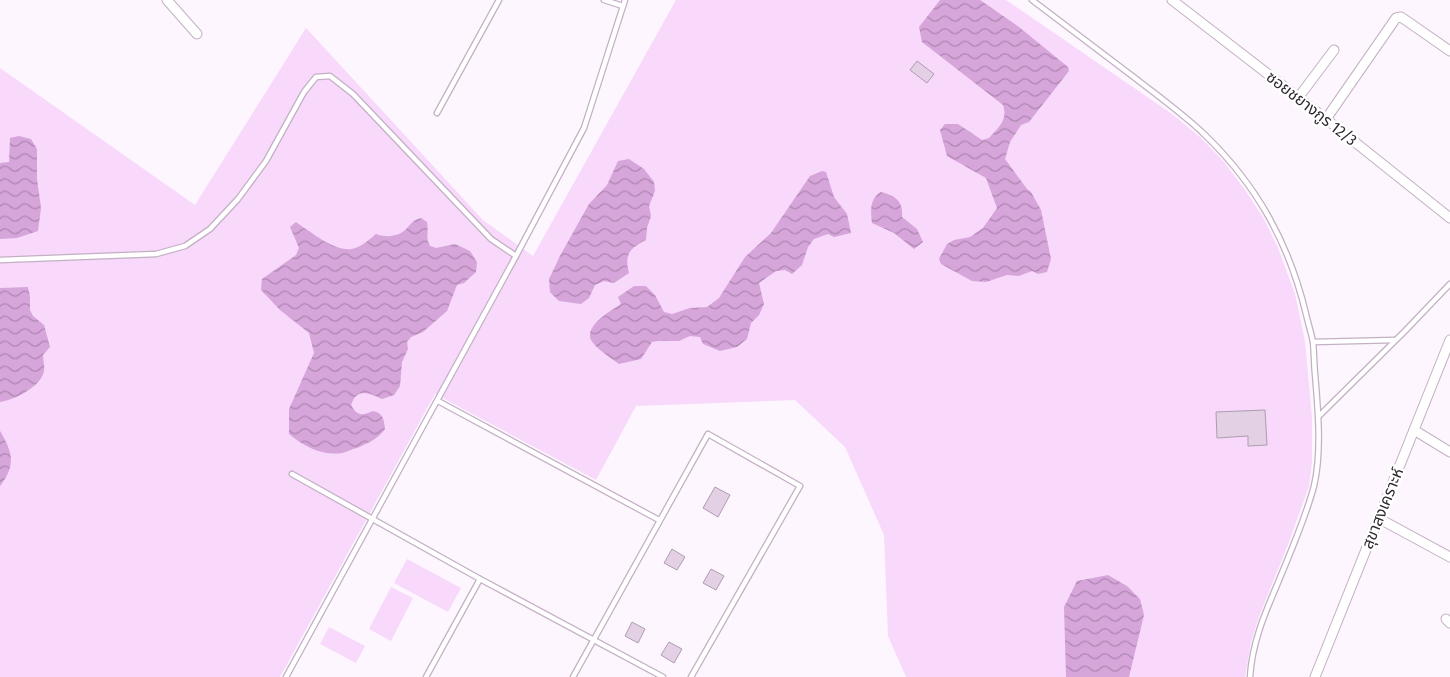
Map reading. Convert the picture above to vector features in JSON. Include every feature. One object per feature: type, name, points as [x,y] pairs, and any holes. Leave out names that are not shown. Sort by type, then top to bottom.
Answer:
[{"type":"street","points":[[167,0],[197,34]]},
{"type":"street","name":"ซอยชยางกูร 12/3","points":[[1175,1],[1326,118],[1450,218]]},
{"type":"street","points":[[1326,118],[1396,18],[1404,19],[1450,51]]},
{"type":"street","points":[[1298,98],[1334,50]]},
{"type":"street","name":"สุขาสงเคราะห์","points":[[1316,677],[1450,340]]},
{"type":"street","points":[[1414,430],[1450,452]]},
{"type":"street","points":[[1378,518],[1450,557]]},
{"type":"lane","points":[[436,113],[499,0]]},
{"type":"lane","points":[[604,0],[623,6]]},
{"type":"lane","points":[[286,677],[438,401],[584,128],[625,0]]},
{"type":"lane","points":[[1032,0],[1176,110],[1204,134],[1250,187],[1269,216],[1284,247],[1301,293],[1312,342],[1319,416],[1317,464],[1314,485],[1294,543],[1258,633],[1250,677]]},
{"type":"lane","points":[[0,260],[156,254],[185,246],[210,229],[238,198],[266,161],[304,92],[316,77],[330,76],[353,94],[491,239],[516,256]]},
{"type":"lane","points":[[1319,416],[1450,284]]},
{"type":"lane","points":[[1312,342],[1395,340]]},
{"type":"lane","points":[[438,401],[659,520]]},
{"type":"lane","points":[[573,677],[708,434],[800,486],[691,677]]},
{"type":"lane","points":[[292,474],[480,579],[663,677]]},
{"type":"lane","points":[[426,677],[480,579]]},
{"type":"shaded area","points":[[676,0],[1006,0],[1172,114],[1201,138],[1224,162],[1264,219],[1278,248],[1295,294],[1305,341],[1312,418],[1312,462],[1309,486],[1260,614],[1251,642],[1245,677],[906,677],[888,636],[884,535],[845,447],[795,400],[636,406],[596,480],[435,394],[280,677],[0,677],[0,68],[195,205],[306,28],[483,220],[533,256]]},
{"type":"shaded area","points":[[407,559],[461,588],[448,612],[394,583]]},
{"type":"shaded area","points":[[391,587],[413,598],[391,641],[369,629]]},
{"type":"shaded area","points":[[329,627],[365,646],[356,663],[320,644]]},
{"type":"water","points":[[940,0],[980,0],[1019,27],[1068,67],[1069,71],[1029,122],[1021,125],[1010,142],[1005,159],[1031,192],[1041,210],[1051,259],[1047,272],[1038,274],[1032,271],[1019,276],[1007,275],[986,282],[972,281],[941,264],[939,259],[947,244],[954,240],[970,237],[983,228],[997,208],[986,178],[947,156],[940,130],[945,124],[958,124],[982,140],[989,138],[1002,123],[1004,115],[1003,105],[922,42],[919,27]]},
{"type":"water","points":[[19,136],[31,139],[37,149],[37,179],[41,208],[38,231],[17,238],[0,239],[0,163],[9,162],[10,138]]},
{"type":"water","points":[[629,159],[644,169],[654,182],[655,191],[649,206],[651,216],[646,240],[630,252],[627,261],[629,273],[614,283],[604,281],[595,285],[589,298],[581,304],[559,301],[550,292],[549,279],[561,254],[589,204],[607,185],[618,161]]},
{"type":"water","points":[[822,171],[826,172],[834,197],[847,214],[851,233],[834,237],[828,234],[814,239],[808,247],[802,265],[792,274],[785,270],[776,271],[759,283],[764,304],[759,315],[751,323],[747,339],[737,347],[720,351],[703,344],[700,337],[690,336],[679,341],[652,342],[641,359],[619,364],[594,344],[590,338],[590,332],[593,327],[604,316],[621,304],[618,297],[634,286],[646,286],[655,295],[664,312],[672,314],[690,308],[707,307],[719,298],[745,257],[771,233],[810,176]]},
{"type":"water","points":[[881,192],[891,195],[898,200],[902,217],[917,229],[923,242],[914,249],[894,233],[872,223],[871,210],[874,198]]},
{"type":"water","points":[[421,218],[427,222],[430,246],[436,248],[455,244],[470,251],[477,262],[476,272],[464,283],[457,285],[447,311],[423,332],[411,337],[407,342],[408,349],[402,362],[400,386],[394,395],[382,399],[364,393],[354,399],[351,405],[355,411],[360,414],[366,414],[373,411],[381,415],[385,429],[369,442],[342,453],[327,453],[313,449],[289,434],[289,409],[314,353],[309,333],[280,310],[261,290],[262,279],[296,255],[299,248],[290,227],[296,222],[330,244],[345,249],[352,249],[362,245],[376,234],[388,236],[401,233],[414,221]]},
{"type":"water","points":[[28,287],[30,310],[33,316],[44,325],[50,347],[43,355],[44,371],[38,382],[19,396],[0,402],[0,288]]},
{"type":"water","points":[[0,431],[8,446],[11,459],[9,472],[0,486]]},
{"type":"water","points":[[1108,575],[1127,586],[1140,599],[1144,615],[1129,677],[1066,677],[1064,607],[1077,581]]},
{"type":"building","points":[[917,61],[934,74],[927,83],[910,70]]},
{"type":"building","points":[[1265,410],[1267,445],[1248,446],[1248,436],[1217,438],[1216,412]]},
{"type":"building","points":[[715,487],[730,495],[718,517],[703,508]]},
{"type":"building","points":[[672,549],[685,557],[677,570],[664,563]]},
{"type":"building","points":[[711,569],[724,576],[716,590],[703,583]]},
{"type":"building","points":[[632,622],[645,629],[638,643],[625,636]]},
{"type":"building","points":[[669,642],[682,649],[674,663],[661,655]]}]
